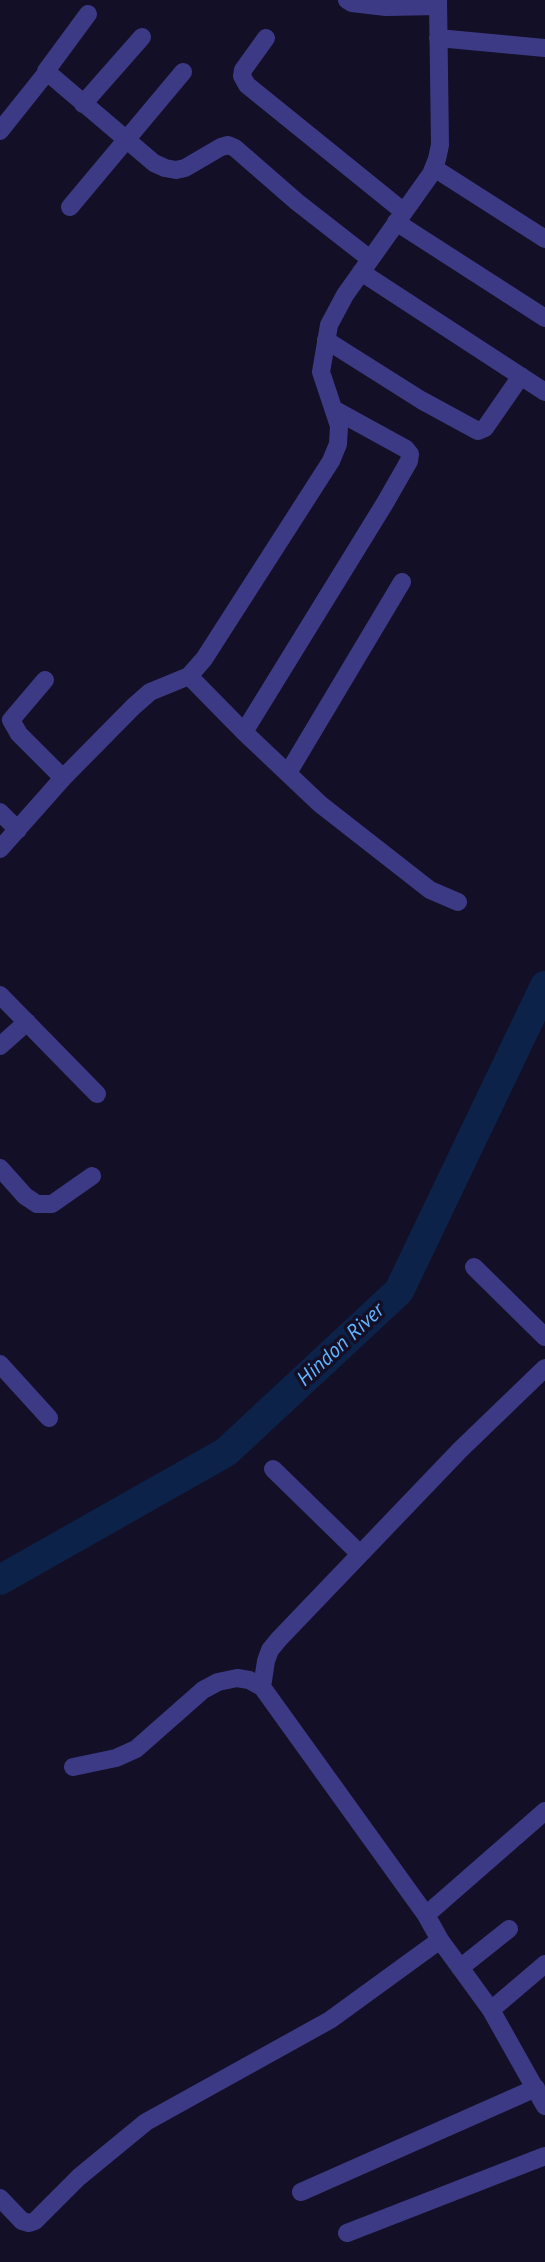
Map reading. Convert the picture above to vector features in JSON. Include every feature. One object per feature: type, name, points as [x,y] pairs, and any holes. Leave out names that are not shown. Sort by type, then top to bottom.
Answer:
[{"type":"street","points":[[0,849],[63,778],[133,707],[150,692],[190,676],[227,625],[331,461],[340,435],[335,410],[321,372],[329,326],[345,295],[434,168],[440,145],[438,3],[386,7],[346,0]]},
{"type":"street","points":[[0,131],[88,14]]},
{"type":"street","points":[[83,104],[142,37]]},
{"type":"street","points":[[266,38],[243,69],[242,76],[247,85],[400,217],[545,318]]},
{"type":"street","points":[[439,38],[545,48]]},
{"type":"street","points":[[46,71],[154,163],[165,168],[185,168],[221,146],[236,148],[365,265],[545,392]]},
{"type":"street","points":[[70,207],[183,72]]},
{"type":"street","points":[[434,168],[545,239]]},
{"type":"street","points":[[326,340],[421,400],[478,431],[485,428],[521,376]]},
{"type":"street","points":[[244,732],[386,503],[409,461],[410,454],[406,449],[335,410]]},
{"type":"street","points":[[288,773],[402,582]]},
{"type":"street","points":[[190,676],[320,804],[430,890],[457,902]]},
{"type":"street","points":[[45,680],[6,721],[63,778]]},
{"type":"street","points":[[0,812],[18,830]]},
{"type":"street","points":[[0,995],[97,1094]]},
{"type":"street","points":[[0,1046],[27,1022]]},
{"type":"street","points":[[0,1168],[24,1196],[37,1204],[52,1204],[92,1176]]},
{"type":"street","points":[[474,1267],[545,1337]]},
{"type":"street","points":[[0,1364],[49,1418]]},
{"type":"street","points":[[262,1687],[270,1650],[460,1450],[545,1367]]},
{"type":"street","points":[[273,1469],[360,1554]]},
{"type":"street","points":[[73,1767],[117,1758],[136,1749],[203,1690],[218,1682],[237,1678],[249,1680],[262,1687],[491,2010],[545,2106]]},
{"type":"street","points":[[426,1915],[545,1811]]},
{"type":"street","points":[[460,1968],[509,1929]]},
{"type":"street","points":[[0,2198],[22,2221],[35,2221],[79,2178],[146,2122],[330,2020],[440,1940]]},
{"type":"street","points":[[491,2010],[545,1964]]},
{"type":"street","points":[[301,2192],[536,2088]]},
{"type":"street","points":[[347,2233],[545,2156]]},
{"type":"waterway","name":"Hindon River","points":[[0,1580],[226,1452],[399,1291],[545,986]]}]
